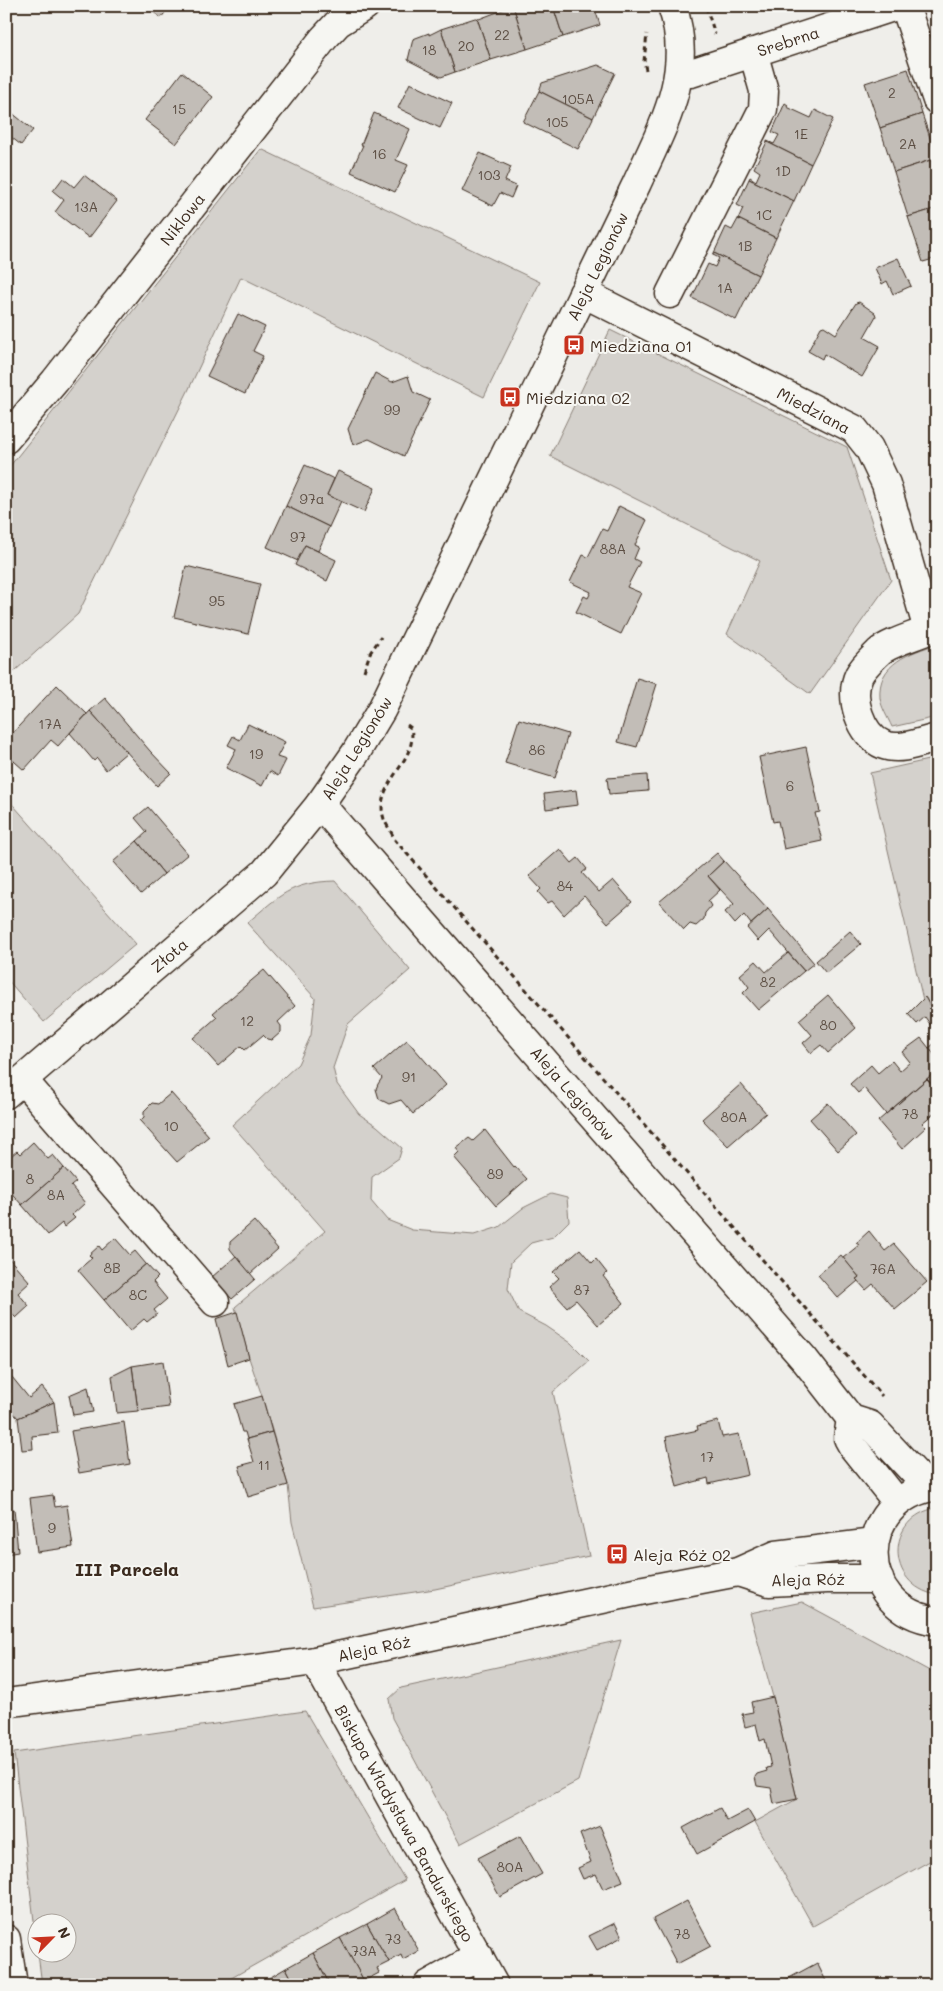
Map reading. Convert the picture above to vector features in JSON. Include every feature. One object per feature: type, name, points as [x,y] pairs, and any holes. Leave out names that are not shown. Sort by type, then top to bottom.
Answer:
[{"type":"street","name":"Niklowa","points":[[6,439],[55,381],[324,38],[338,23],[365,6]]},
{"type":"street","name":"Aleja Legionów","points":[[672,6],[680,37],[680,73],[670,109],[636,185],[382,710],[355,754],[320,804],[805,1360],[851,1418],[870,1425],[932,1487],[906,1495],[897,1502],[882,1520],[874,1543],[873,1554],[882,1588],[893,1602],[907,1613],[937,1621]]},
{"type":"street","name":"Srebrna","points":[[680,73],[690,73],[896,6]]},
{"type":"street","points":[[905,6],[937,100]]},
{"type":"street","points":[[670,294],[763,109],[764,91],[753,52]]},
{"type":"street","name":"Miedziana","points":[[583,293],[854,429],[869,448],[886,484],[932,629],[881,650],[859,675],[854,689],[856,704],[864,726],[874,739],[885,746],[898,748],[937,738]]},
{"type":"street","name":"Złota","points":[[14,1087],[264,873],[320,804]]},
{"type":"street","points":[[14,1087],[214,1302]]},
{"type":"street","points":[[851,1418],[848,1438],[853,1447],[897,1502]]},
{"type":"street","name":"Aleja Róż","points":[[6,1703],[315,1661],[634,1592],[738,1572],[776,1555],[874,1543]]},
{"type":"street","name":"Aleja Róż","points":[[738,1572],[769,1582],[879,1579]]},
{"type":"street","name":"Biskupa Władysława Bandurskiego","points":[[315,1661],[494,1985]]},
{"type":"street","points":[[6,1939],[13,1985]]},
{"type":"street","points":[[428,1985],[479,1956]]},
{"type":"path","points":[[404,722],[411,728],[412,741],[409,752],[386,788],[382,805],[384,818],[395,840],[884,1399]]},
{"type":"shaded area","points":[[261,149],[540,282],[484,397],[241,277],[188,391],[78,614],[6,679],[6,471]]},
{"type":"shaded area","points":[[610,330],[847,447],[891,580],[810,694],[727,634],[760,561],[550,456]]},
{"type":"shaded area","points":[[937,644],[937,717],[892,727],[880,698],[880,686],[884,676],[897,661],[916,651]]},
{"type":"shaded area","points":[[937,758],[937,1019],[926,998],[923,1000],[870,773]]},
{"type":"shaded area","points":[[6,797],[136,944],[44,1022],[6,978]]},
{"type":"shaded area","points":[[335,881],[410,970],[348,1024],[333,1068],[337,1084],[359,1114],[377,1126],[402,1148],[399,1158],[372,1177],[371,1201],[387,1220],[412,1230],[474,1235],[499,1227],[523,1208],[551,1194],[567,1198],[569,1221],[553,1237],[531,1243],[511,1262],[508,1289],[519,1312],[546,1326],[571,1343],[589,1361],[553,1392],[589,1556],[435,1589],[313,1607],[292,1522],[288,1485],[235,1307],[325,1231],[232,1125],[298,1064],[311,1035],[315,998],[247,923],[286,892],[307,884]]},
{"type":"shaded area","points":[[937,1508],[937,1595],[920,1589],[908,1579],[900,1566],[898,1551],[900,1537],[908,1524],[920,1514]]},
{"type":"shaded area","points":[[802,1602],[937,1675],[937,1857],[813,1926],[755,1822],[797,1799],[773,1697],[750,1613]]},
{"type":"shaded area","points":[[621,1640],[578,1781],[460,1844],[392,1718],[389,1699],[401,1688]]},
{"type":"shaded area","points":[[305,1711],[405,1880],[219,1985],[42,1985],[39,1964],[78,1964],[78,1914],[33,1914],[14,1753]]},
{"type":"building","points":[[146,6],[170,6],[161,18]]},
{"type":"building","points":[[513,6],[553,6],[563,37],[527,49]]},
{"type":"building","points":[[513,6],[527,49],[491,60],[477,18],[479,19]]},
{"type":"building","points":[[553,6],[594,6],[600,25],[563,37]]},
{"type":"building","points":[[477,18],[491,60],[455,72],[441,29]]},
{"type":"building","points":[[441,29],[455,72],[441,77],[408,60],[413,39],[429,33],[429,35]]},
{"type":"building","points":[[598,65],[615,73],[593,118],[539,91],[542,83]]},
{"type":"building","points":[[908,69],[922,114],[880,128],[865,83]]},
{"type":"building","points":[[182,72],[213,97],[176,144],[145,120]]},
{"type":"building","points":[[410,83],[452,103],[440,128],[398,108]]},
{"type":"building","points":[[539,91],[593,118],[578,149],[523,122]]},
{"type":"building","points":[[785,103],[788,105],[787,107],[811,118],[815,110],[833,119],[811,164],[767,142],[774,144],[779,135],[772,132]]},
{"type":"building","points":[[6,108],[33,130],[21,145],[6,133]]},
{"type":"building","points":[[374,113],[410,129],[396,160],[408,165],[395,192],[351,172]]},
{"type":"building","points":[[922,114],[937,158],[894,172],[880,128]]},
{"type":"building","points":[[767,142],[811,164],[794,201],[749,179],[750,177],[756,181],[760,172],[754,168]]},
{"type":"building","points":[[480,153],[511,167],[505,181],[516,186],[511,198],[500,193],[493,206],[462,191]]},
{"type":"building","points":[[937,158],[937,208],[908,217],[894,172]]},
{"type":"building","points":[[84,175],[117,201],[89,238],[55,212],[64,200],[53,191],[63,178],[74,187]]},
{"type":"building","points":[[749,179],[794,201],[776,238],[738,219],[743,208],[737,205]]},
{"type":"building","points":[[937,208],[937,258],[923,262],[908,217]]},
{"type":"building","points":[[738,219],[776,238],[758,275],[714,253],[726,227],[732,230]]},
{"type":"building","points":[[714,253],[758,275],[736,320],[692,298],[708,264],[715,267],[719,258],[713,255]]},
{"type":"building","points":[[898,258],[911,286],[893,294],[887,281],[882,284],[875,268]]},
{"type":"building","points":[[859,302],[875,313],[876,316],[864,337],[880,346],[862,377],[824,354],[822,359],[808,351],[821,327],[824,326],[836,334],[856,303]]},
{"type":"building","points":[[238,314],[265,327],[253,351],[263,356],[245,394],[207,376]]},
{"type":"building","points":[[375,373],[392,382],[408,376],[413,392],[430,400],[404,456],[369,439],[353,445],[348,429]]},
{"type":"building","points":[[305,465],[334,479],[327,495],[341,501],[329,527],[286,506]]},
{"type":"building","points":[[338,471],[375,488],[364,512],[327,495]]},
{"type":"building","points":[[286,506],[329,527],[318,551],[305,545],[298,561],[267,547]]},
{"type":"building","points":[[619,506],[647,520],[635,545],[639,547],[634,559],[640,562],[627,587],[641,593],[621,634],[576,612],[584,596],[588,598],[591,592],[570,582],[583,555],[588,557],[602,529],[607,531]]},
{"type":"building","points":[[305,545],[336,560],[327,581],[295,565]]},
{"type":"building","points":[[186,566],[260,584],[248,634],[174,617]]},
{"type":"building","points":[[637,678],[657,684],[637,747],[618,742]]},
{"type":"building","points":[[57,685],[87,714],[58,746],[51,740],[24,770],[6,754],[6,740]]},
{"type":"building","points":[[105,698],[171,773],[157,786],[90,711]]},
{"type":"building","points":[[90,711],[127,752],[106,770],[97,758],[94,761],[70,733]]},
{"type":"building","points":[[519,719],[568,734],[555,778],[505,763]]},
{"type":"building","points":[[248,724],[285,742],[277,757],[286,760],[278,776],[270,771],[262,786],[226,768],[236,749],[228,745],[233,736],[240,740]]},
{"type":"building","points":[[806,747],[820,812],[815,813],[822,841],[784,849],[778,821],[773,822],[759,757]]},
{"type":"building","points":[[647,775],[648,791],[609,794],[607,778]]},
{"type":"building","points":[[576,790],[578,805],[546,809],[544,794]]},
{"type":"building","points":[[148,807],[188,854],[164,874],[137,841],[147,832],[135,818]]},
{"type":"building","points":[[137,841],[164,874],[141,894],[113,862]]},
{"type":"building","points":[[560,849],[572,863],[578,858],[587,869],[582,873],[599,892],[613,880],[632,902],[608,923],[584,896],[564,915],[552,901],[548,903],[538,892],[541,889],[529,876]]},
{"type":"building","points":[[717,853],[724,861],[708,876],[720,890],[708,901],[711,906],[705,913],[704,919],[696,926],[690,924],[684,930],[659,902]]},
{"type":"building","points":[[724,861],[768,909],[751,924],[744,915],[735,924],[725,912],[734,904],[708,876]]},
{"type":"building","points":[[768,909],[814,963],[804,971],[769,930],[758,941],[747,928]]},
{"type":"building","points":[[850,931],[861,944],[826,973],[816,961]]},
{"type":"building","points":[[788,953],[804,971],[758,1010],[743,993],[749,987],[740,975],[756,961],[766,972]]},
{"type":"building","points":[[264,970],[295,1006],[278,1022],[281,1026],[281,1032],[272,1040],[267,1039],[263,1035],[245,1050],[241,1046],[218,1066],[193,1038],[217,1017],[213,1013]]},
{"type":"building","points":[[828,995],[856,1028],[828,1053],[821,1045],[811,1053],[803,1043],[812,1035],[799,1020]]},
{"type":"building","points":[[925,997],[937,1019],[937,1034],[925,1017],[917,1024],[908,1014]]},
{"type":"building","points":[[921,1038],[937,1058],[937,1070],[886,1114],[864,1088],[858,1093],[850,1084],[871,1065],[878,1073],[892,1061],[900,1071],[910,1062],[902,1052]]},
{"type":"building","points":[[407,1040],[446,1085],[413,1114],[401,1100],[389,1104],[379,1099],[376,1089],[382,1078],[374,1069]]},
{"type":"building","points":[[937,1041],[937,1058],[929,1048]]},
{"type":"building","points":[[937,1070],[937,1090],[927,1079]]},
{"type":"building","points":[[927,1079],[937,1090],[937,1111],[922,1123],[926,1127],[902,1149],[878,1121]]},
{"type":"building","points":[[741,1084],[766,1113],[728,1146],[702,1119]]},
{"type":"building","points":[[171,1093],[209,1136],[177,1162],[140,1121],[144,1117],[144,1111],[152,1103],[158,1104]]},
{"type":"building","points":[[828,1103],[856,1135],[838,1151],[810,1119]]},
{"type":"building","points":[[485,1130],[514,1167],[527,1179],[496,1206],[454,1157],[459,1152],[456,1148],[469,1138],[473,1141]]},
{"type":"building","points":[[33,1142],[48,1159],[53,1155],[64,1168],[22,1205],[6,1187],[6,1165],[9,1163],[7,1159],[17,1151],[20,1154]]},
{"type":"building","points":[[64,1168],[76,1182],[71,1186],[85,1203],[72,1215],[75,1218],[64,1227],[62,1223],[48,1235],[22,1205]]},
{"type":"building","points":[[254,1221],[278,1249],[250,1274],[230,1249],[230,1242]]},
{"type":"building","points":[[869,1231],[885,1251],[894,1244],[927,1282],[895,1309],[873,1284],[866,1290],[856,1279],[859,1277],[843,1258],[859,1245],[856,1243]]},
{"type":"building","points":[[115,1238],[130,1255],[135,1251],[146,1264],[104,1300],[78,1270],[92,1258],[89,1255],[99,1246],[102,1250]]},
{"type":"building","points":[[580,1249],[592,1263],[596,1259],[607,1273],[603,1276],[624,1303],[598,1325],[576,1300],[567,1307],[549,1287],[559,1278],[553,1272]]},
{"type":"building","points":[[6,1255],[30,1282],[18,1293],[29,1306],[16,1318],[11,1313],[6,1317]]},
{"type":"building","points":[[841,1255],[859,1277],[856,1279],[858,1281],[838,1298],[818,1275]]},
{"type":"building","points":[[236,1256],[255,1279],[232,1299],[212,1277]]},
{"type":"building","points":[[146,1264],[158,1277],[153,1282],[167,1299],[154,1310],[157,1314],[147,1322],[144,1319],[130,1331],[104,1300]]},
{"type":"building","points":[[237,1312],[249,1358],[228,1365],[216,1319]]},
{"type":"building","points":[[163,1361],[169,1407],[138,1411],[132,1366]]},
{"type":"building","points":[[132,1366],[138,1411],[117,1413],[112,1376]]},
{"type":"building","points":[[12,1377],[29,1398],[42,1387],[54,1402],[18,1418],[6,1405],[6,1382]]},
{"type":"building","points":[[88,1387],[93,1412],[73,1415],[69,1395]]},
{"type":"building","points":[[262,1396],[272,1432],[247,1439],[245,1432],[242,1432],[234,1404]]},
{"type":"building","points":[[54,1402],[58,1433],[32,1436],[33,1449],[22,1450],[18,1418]]},
{"type":"building","points":[[718,1421],[722,1437],[739,1434],[748,1475],[709,1484],[708,1478],[677,1487],[666,1437],[698,1430],[697,1426]]},
{"type":"building","points":[[124,1422],[130,1464],[79,1473],[71,1431]]},
{"type":"building","points":[[272,1432],[288,1485],[248,1497],[239,1466],[254,1462],[247,1439]]},
{"type":"building","points":[[53,1495],[55,1507],[67,1505],[73,1547],[37,1552],[30,1498]]},
{"type":"building","points":[[14,1509],[18,1552],[6,1554],[6,1510]]},
{"type":"building","points":[[773,1697],[797,1799],[774,1804],[771,1788],[757,1786],[755,1777],[757,1774],[767,1771],[766,1768],[771,1767],[765,1739],[760,1741],[756,1724],[745,1727],[742,1714],[753,1712],[751,1702]]},
{"type":"building","points":[[720,1808],[727,1821],[748,1810],[755,1822],[697,1854],[683,1828]]},
{"type":"building","points":[[600,1826],[623,1881],[603,1889],[596,1874],[583,1879],[578,1868],[591,1862],[580,1834]]},
{"type":"building","points":[[520,1836],[542,1874],[500,1897],[478,1858]]},
{"type":"building","points":[[687,1901],[711,1946],[677,1964],[653,1919]]},
{"type":"building","points":[[395,1908],[419,1951],[403,1960],[401,1955],[389,1962],[367,1924]]},
{"type":"building","points":[[615,1923],[622,1937],[597,1950],[589,1936]]},
{"type":"building","points":[[367,1924],[389,1962],[377,1968],[379,1973],[364,1981],[340,1938]]},
{"type":"building","points":[[340,1938],[364,1981],[358,1985],[330,1985],[313,1953]]},
{"type":"building","points":[[313,1953],[330,1985],[295,1985],[286,1968]]},
{"type":"building","points":[[817,1963],[828,1985],[781,1985],[780,1983]]},
{"type":"building","points":[[286,1968],[295,1985],[259,1985],[259,1984]]},
{"type":"place","name":"Miedziana 01","points":[[574,345]]},
{"type":"place","name":"Miedziana 02","points":[[510,397]]},
{"type":"place","name":"Aleja Róż 02","points":[[617,1554]]},
{"type":"district","name":"III Parcela","points":[[127,1569]]}]
